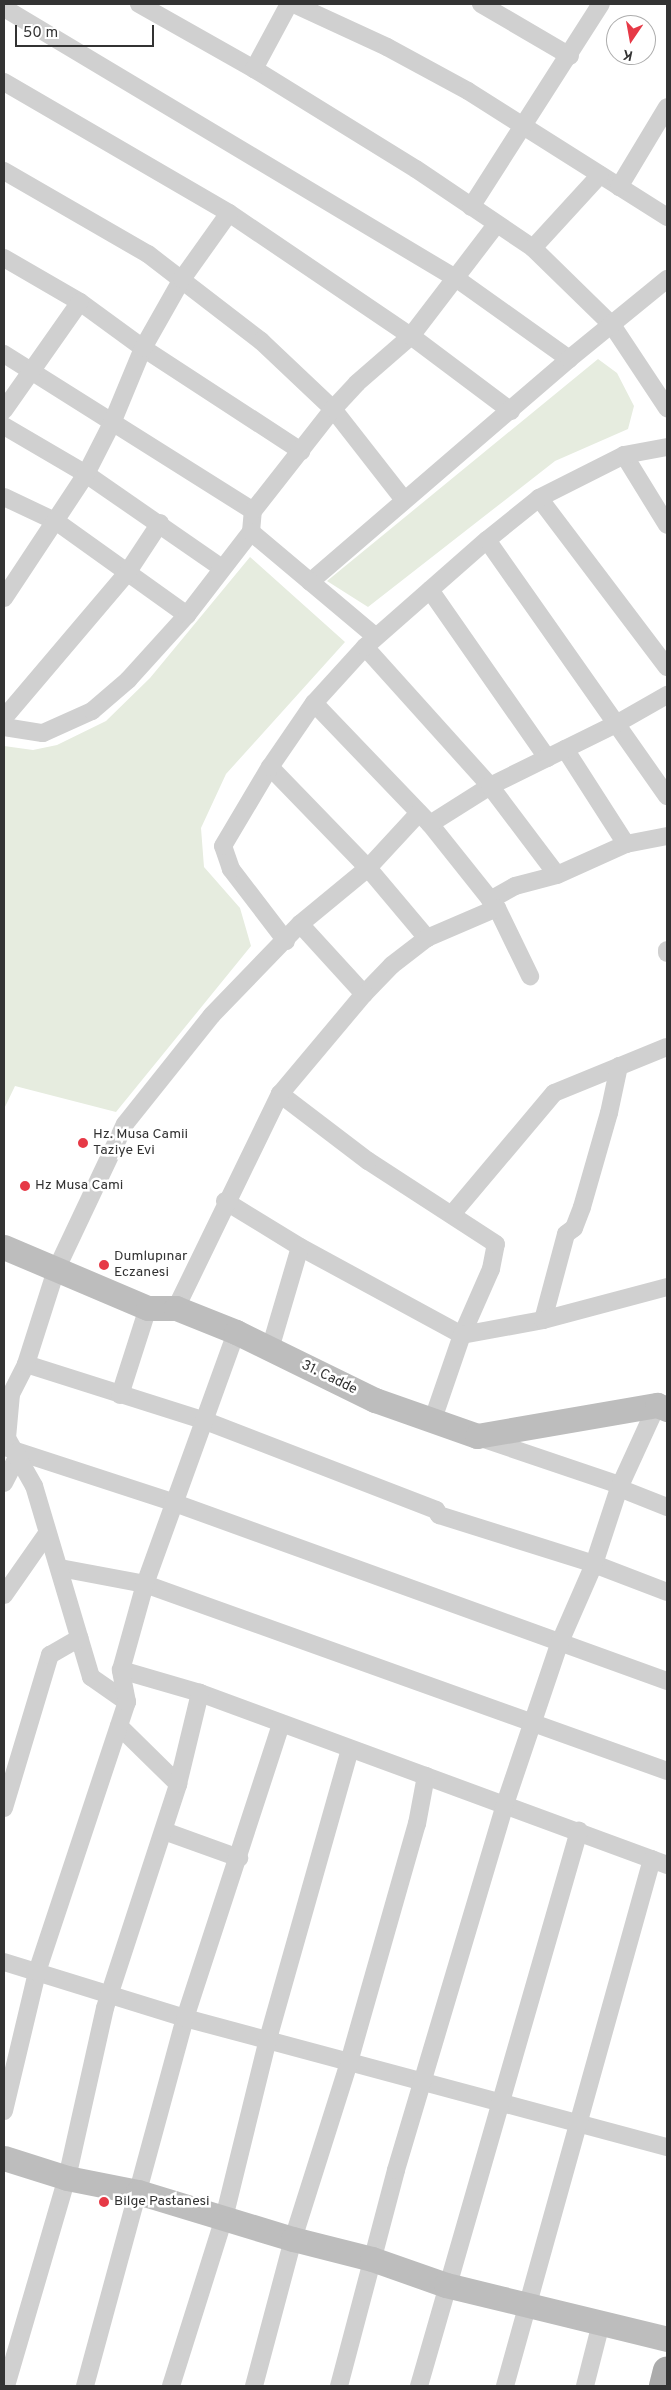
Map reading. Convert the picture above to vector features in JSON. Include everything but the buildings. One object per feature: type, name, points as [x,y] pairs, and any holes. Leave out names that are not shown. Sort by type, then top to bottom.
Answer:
[{"type":"main road","points":[[663,2386],[667,2370]]},
{"type":"street","points":[[138,4],[254,69],[416,168],[496,225],[533,248],[612,325],[667,408]]},
{"type":"street","points":[[254,69],[289,4]]},
{"type":"street","points":[[294,4],[387,47],[525,125],[667,217]]},
{"type":"street","points":[[481,4],[570,56]]},
{"type":"street","points":[[471,207],[570,56],[596,5]]},
{"type":"street","points":[[4,8],[457,278],[569,359]]},
{"type":"street","points":[[4,82],[229,213],[411,336],[511,411]]},
{"type":"street","points":[[619,187],[667,107]]},
{"type":"street","points":[[4,171],[148,254],[261,341],[333,409],[404,500]]},
{"type":"street","points":[[533,248],[600,175]]},
{"type":"street","points":[[4,598],[57,522],[86,474],[112,423],[143,348],[182,280],[229,213]]},
{"type":"street","points":[[4,727],[43,732],[92,711],[128,680],[187,615],[250,532],[253,511],[333,409],[357,383],[411,336],[496,225]]},
{"type":"street","points":[[4,258],[80,302],[143,348],[301,451]]},
{"type":"street","points":[[310,582],[404,500],[511,411],[569,359],[667,279]]},
{"type":"street","points":[[4,410],[29,370],[80,302]]},
{"type":"street","points":[[4,354],[253,511]]},
{"type":"street","points":[[4,426],[86,474],[160,522],[222,568]]},
{"type":"street","points":[[286,941],[231,869],[223,846],[270,766],[314,703],[370,642],[487,540],[539,498],[624,455],[667,447]]},
{"type":"street","points":[[624,455],[667,525]]},
{"type":"street","points":[[4,497],[57,522],[187,615]]},
{"type":"street","points":[[539,498],[667,667]]},
{"type":"street","points":[[4,718],[127,573],[160,522]]},
{"type":"street","points":[[250,532],[310,582],[370,642],[490,786],[557,874]]},
{"type":"street","points":[[487,540],[667,796]]},
{"type":"street","points":[[430,590],[547,758]]},
{"type":"street","points":[[127,1702],[91,1677],[60,1568],[46,1535],[34,1486],[13,1453],[7,1438],[7,1399],[26,1364],[56,1270],[125,1124],[212,1015],[286,941],[300,924],[424,819],[616,724],[667,695]]},
{"type":"street","points":[[314,703],[424,819],[493,904],[530,976]]},
{"type":"street","points":[[565,748],[626,844]]},
{"type":"street","points":[[270,766],[368,868],[427,938]]},
{"type":"street","points":[[176,1308],[225,1201],[280,1094],[364,994],[392,966],[427,938],[493,904],[515,886],[557,874],[626,844],[667,836]]},
{"type":"street","points":[[300,924],[364,994]]},
{"type":"street","points":[[452,1214],[554,1093],[667,1047]]},
{"type":"street","points":[[543,1320],[566,1234],[574,1228],[582,1207],[610,1113],[619,1066]]},
{"type":"street","points":[[280,1094],[368,1161],[496,1244],[491,1269],[462,1336],[433,1419]]},
{"type":"street","points":[[225,1201],[300,1247],[462,1336],[543,1320],[667,1287]]},
{"type":"street","name":"31. Cadde","points":[[4,1247],[148,1308],[176,1308],[236,1332],[375,1400],[433,1419],[476,1436]]},
{"type":"street","points":[[270,1349],[300,1247]]},
{"type":"street","points":[[120,1395],[148,1308]]},
{"type":"street","points":[[4,2111],[37,1972],[127,1702],[121,1670],[144,1584],[172,1502],[236,1332]]},
{"type":"street","points":[[26,1364],[203,1420],[436,1510],[439,1515],[594,1564],[667,1592]]},
{"type":"street","points":[[476,1436],[662,1407]]},
{"type":"street","points":[[339,2386],[372,2258],[504,1807],[560,1642],[594,1564],[619,1488],[662,1407]]},
{"type":"street","points":[[476,1436],[614,1483],[619,1488],[667,1507]]},
{"type":"street","points":[[4,1483],[13,1453]]},
{"type":"street","points":[[13,1453],[172,1502],[317,1557],[667,1681]]},
{"type":"street","points":[[5,1588],[46,1535]]},
{"type":"street","points":[[60,1568],[144,1584],[533,1725],[667,1771]]},
{"type":"street","points":[[4,1808],[50,1655],[79,1638]]},
{"type":"street","points":[[121,1670],[200,1693],[426,1776],[504,1807],[579,1831],[660,1862],[526,2304],[506,2386]]},
{"type":"street","points":[[6,2386],[67,2178],[109,1995],[164,1831],[178,1784],[200,1693]]},
{"type":"street","points":[[85,2386],[185,2018],[239,1858],[281,1724]]},
{"type":"street","points":[[119,1726],[178,1784]]},
{"type":"street","points":[[171,2386],[224,2218],[268,2039],[350,1748]]},
{"type":"street","points":[[254,2386],[292,2239],[349,2062],[417,1824],[426,1776]]},
{"type":"street","points":[[164,1831],[239,1858]]},
{"type":"street","points":[[419,2386],[446,2285],[502,2102],[579,1831]]},
{"type":"street","points":[[4,1962],[185,2018],[667,2147]]},
{"type":"street","points":[[4,2158],[67,2178],[138,2192],[292,2239],[372,2258],[446,2285],[667,2339]]},
{"type":"street","points":[[584,2386],[601,2323]]},
{"type":"shaded area","points":[[598,359],[617,373],[634,406],[628,429],[555,461],[368,607],[327,581]]},
{"type":"shaded area","points":[[250,557],[345,642],[226,774],[201,828],[204,867],[240,908],[251,946],[116,1112],[15,1086],[4,1109],[4,746],[33,750],[57,745],[106,721],[150,678]]},
{"type":"place","name":"Hz. Musa Camii Taziye Evi","points":[[83,1143]]},
{"type":"place","name":"Hz Musa Cami","points":[[25,1186]]},
{"type":"place","name":"Dumlupınar Eczanesi","points":[[104,1265]]},
{"type":"place","name":"Bilge Pastanesi","points":[[104,2202]]}]
